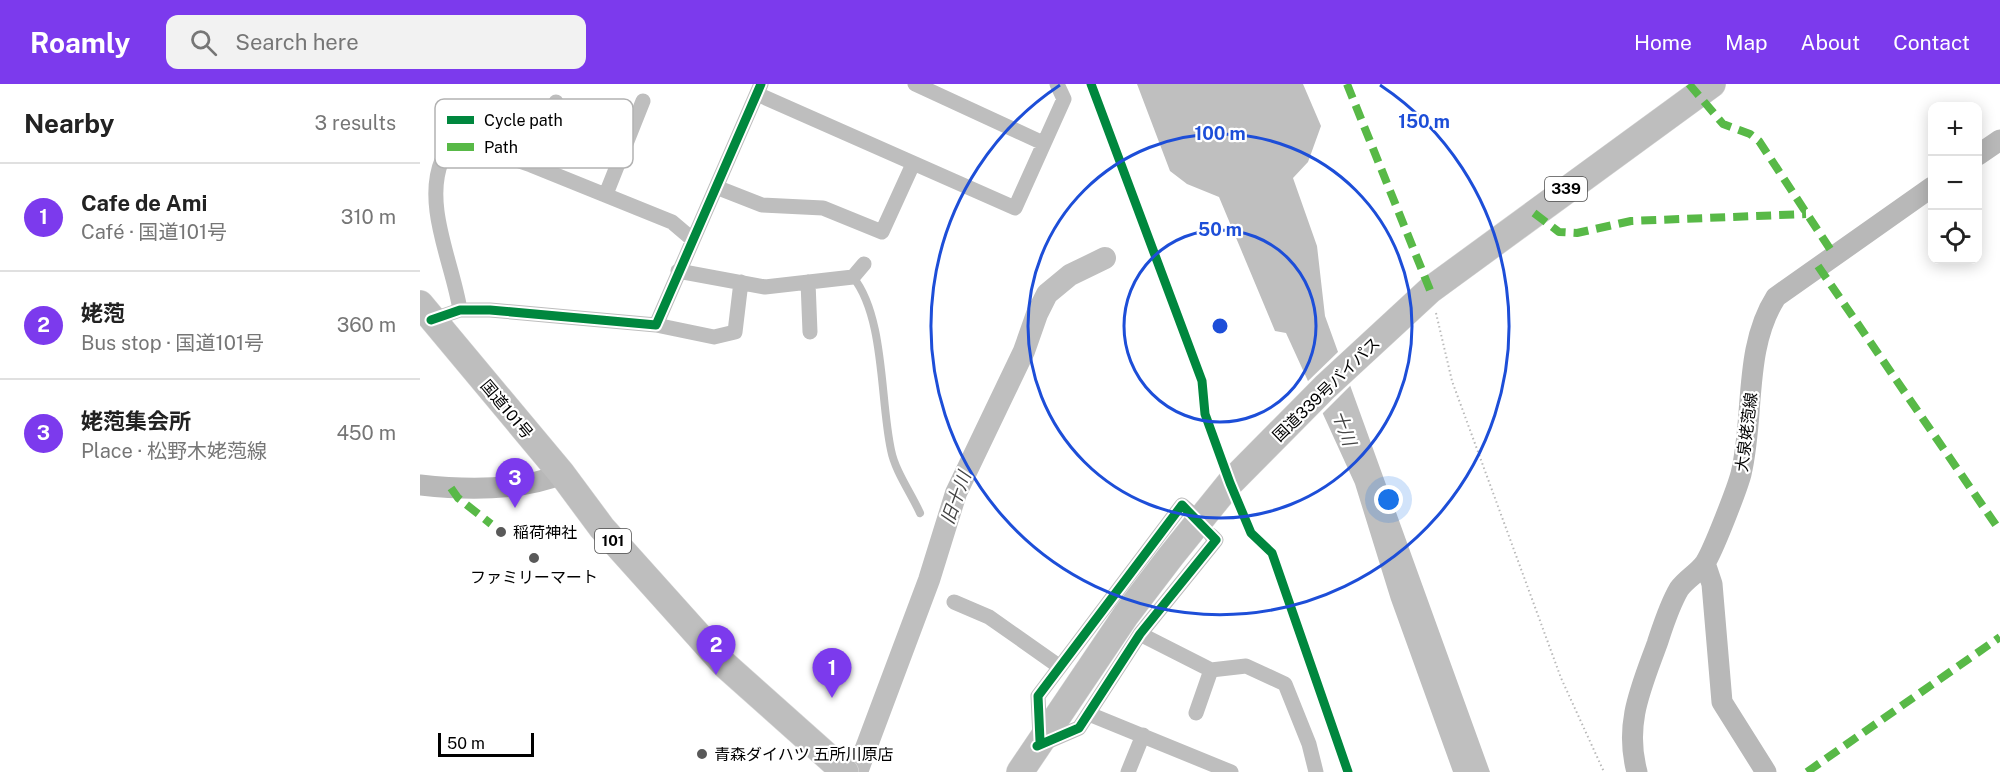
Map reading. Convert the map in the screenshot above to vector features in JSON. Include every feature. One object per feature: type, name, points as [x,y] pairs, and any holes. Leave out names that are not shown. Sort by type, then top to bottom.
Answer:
[{"type":"highway","name":"国道339号バイパス","points":[[1020,772],[1126,615],[1220,494],[1325,387],[1427,293],[1712,84]]},
{"type":"highway","name":"国道101号","points":[[426,312],[562,474],[602,528],[725,665],[837,765]]},
{"type":"main road","points":[[1982,152],[2000,140]]},
{"type":"main road","name":"大泉姥萢線","points":[[1637,772],[1632,727],[1636,696],[1680,587],[1705,563],[1741,476],[1758,333],[1766,312],[1776,297],[1928,190]]},
{"type":"main road","points":[[420,485],[462,490],[547,480],[562,474]]},
{"type":"main road","points":[[1705,563],[1712,584],[1722,702],[1766,772]]},
{"type":"street","points":[[915,84],[1043,143]]},
{"type":"street","points":[[656,325],[759,89],[913,164],[1015,208],[1064,99],[1057,84]]},
{"type":"street","points":[[633,126],[643,101]]},
{"type":"street","points":[[716,187],[762,205],[823,208],[882,232],[913,164]]},
{"type":"street","points":[[440,168],[435,189],[447,259],[456,287],[460,310]]},
{"type":"street","points":[[539,168],[672,222],[692,239]]},
{"type":"street","points":[[606,194],[616,168]]},
{"type":"street","points":[[678,271],[765,287],[853,277],[864,264]]},
{"type":"street","points":[[426,312],[490,310],[656,325],[714,337],[735,332],[741,282]]},
{"type":"street","points":[[807,282],[810,332]]},
{"type":"street","points":[[1189,511],[1182,505],[1038,696],[1038,744],[1080,728],[1140,634],[1216,540],[1211,534]]},
{"type":"street","points":[[954,602],[989,617],[1060,667]]},
{"type":"street","points":[[1140,634],[1211,670],[1246,666],[1285,684],[1309,744],[1316,772]]},
{"type":"street","points":[[1196,713],[1211,670]]},
{"type":"street","points":[[1089,714],[1143,735],[1213,768],[1231,772]]},
{"type":"street","points":[[1128,772],[1143,735]]},
{"type":"lane","points":[[853,277],[864,291],[873,321],[891,453],[920,513]]},
{"type":"path","points":[[1427,293],[1452,381],[1561,678],[1604,772]]},
{"type":"water","name":"十川","points":[[1137,84],[1303,84],[1321,126],[1308,162],[1293,178],[1317,246],[1325,316],[1490,772],[1453,772],[1391,600],[1355,484],[1286,333],[1275,331],[1219,197],[1187,184],[1170,171]]},
{"type":"pier","points":[[1340,350],[1351,385],[1321,415],[1306,383]]},
{"type":"waterway","name":"旧十川","points":[[857,772],[929,580],[956,493],[1024,351],[1037,314],[1047,294],[1070,275],[1105,258]]},
{"type":"marked path","points":[[1347,84],[1430,290]]},
{"type":"marked path","points":[[1689,84],[1723,124],[1750,134],[1759,141],[1834,255]]},
{"type":"marked path","points":[[1534,213],[1559,232],[1577,233],[1631,221],[1806,214]]},
{"type":"marked path","points":[[1818,266],[2000,531]]},
{"type":"marked path","points":[[451,488],[458,498],[491,524]]},
{"type":"marked path","points":[[1807,772],[2000,637]]},
{"type":"cycle path","points":[[431,320],[460,310],[490,310],[656,325],[761,84]]},
{"type":"cycle path","points":[[1091,84],[1202,381],[1205,414],[1230,483],[1251,533],[1272,553],[1348,772]]},
{"type":"cycle path","points":[[1037,746],[1079,728],[1140,634],[1216,540],[1182,505],[1038,696],[1040,741]]},
{"type":"place","name":"姥萢集会所","points":[[515,508]]},
{"type":"place","name":"稲荷神社","points":[[501,532]]},
{"type":"place","name":"ファミリーマート","points":[[534,558]]},
{"type":"place","name":"姥萢","points":[[716,675]]},
{"type":"place","name":"Cafe de Ami","points":[[832,698]]},
{"type":"place","name":"青森ダイハツ 五所川原店","points":[[702,754]]}]
